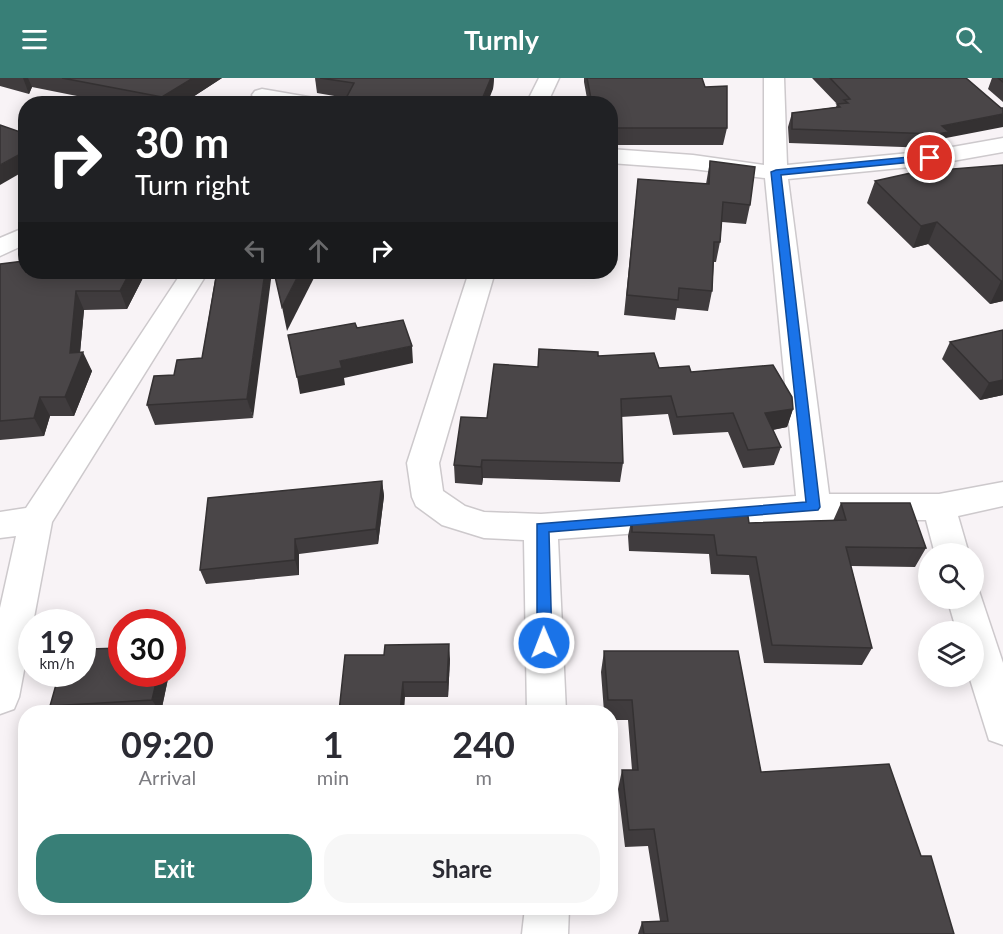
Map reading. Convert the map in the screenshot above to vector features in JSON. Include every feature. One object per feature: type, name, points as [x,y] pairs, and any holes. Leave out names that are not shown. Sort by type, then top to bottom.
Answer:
[{"type":"street","points":[[260,96],[289,78]]},
{"type":"street","points":[[540,96],[549,78]]},
{"type":"street","points":[[774,78],[776,172],[814,507]]},
{"type":"street","points":[[618,157],[693,162],[776,172],[930,158],[1003,145]]},
{"type":"street","points":[[0,248],[18,238]]},
{"type":"street","points":[[0,696],[36,520],[191,279]]},
{"type":"street","points":[[480,279],[423,463],[428,497],[454,516],[484,525],[542,527],[814,507],[939,507],[1003,494]]},
{"type":"street","points":[[939,507],[949,543]]},
{"type":"street","points":[[0,525],[36,520]]},
{"type":"street","points":[[542,527],[546,705]]},
{"type":"street","points":[[969,609],[1003,726]]},
{"type":"street","points":[[545,934],[546,915]]},
{"type":"building","points":[[62,78],[193,78],[164,96]]},
{"type":"building","points":[[320,78],[491,78],[483,96],[347,96],[354,83]]},
{"type":"building","points":[[587,78],[702,78],[705,87],[727,86],[727,128],[618,128],[618,96],[590,96]]},
{"type":"building","points":[[830,78],[966,78],[1003,108],[1003,114],[942,126],[949,132],[937,134],[792,129],[792,113],[840,107],[837,104],[848,103],[844,100],[850,99]]},
{"type":"building","points":[[0,125],[18,131],[18,155],[0,165]]},
{"type":"building","points":[[710,161],[755,167],[750,205],[723,202],[720,242],[714,242],[712,291],[679,288],[678,300],[627,295],[638,179],[709,184]]},
{"type":"building","points":[[1003,165],[1003,281],[937,222],[921,226],[875,181],[915,172]]},
{"type":"building","points":[[18,262],[18,279],[126,279],[120,291],[76,291],[70,353],[83,352],[65,397],[40,397],[34,418],[0,421],[0,264]]},
{"type":"building","points":[[216,279],[264,279],[247,399],[147,405],[154,376],[174,375],[177,360],[202,358]]},
{"type":"building","points":[[276,279],[296,279],[282,307]]},
{"type":"building","points":[[403,320],[412,346],[340,361],[342,368],[297,377],[288,335],[355,323],[357,328]]},
{"type":"building","points":[[1003,330],[1003,380],[989,383],[950,342]]},
{"type":"building","points":[[539,349],[598,352],[598,356],[654,353],[659,368],[689,366],[691,372],[773,365],[792,397],[793,409],[765,413],[781,447],[748,450],[733,413],[677,417],[671,396],[621,399],[623,463],[482,460],[481,467],[454,465],[461,417],[487,418],[494,364],[538,367]]},
{"type":"building","points":[[382,481],[376,529],[295,539],[295,560],[200,570],[208,498]]},
{"type":"building","points":[[841,503],[910,503],[924,543],[918,543],[918,548],[846,547],[872,648],[772,645],[756,557],[717,555],[714,535],[632,532],[632,517],[744,509],[747,509],[749,523],[846,520]]},
{"type":"building","points":[[449,644],[447,682],[403,682],[401,705],[340,705],[345,655],[384,655],[385,645]]},
{"type":"building","points":[[108,648],[108,687],[155,687],[152,700],[50,705],[55,687],[96,687],[96,649]]},
{"type":"building","points":[[604,651],[738,651],[761,772],[889,764],[921,856],[931,856],[954,934],[644,934],[642,922],[668,921],[654,829],[629,830],[622,770],[638,770],[632,700],[608,700]]},
{"type":"route","points":[[544,643],[542,527],[814,507],[776,172],[930,158]]}]
